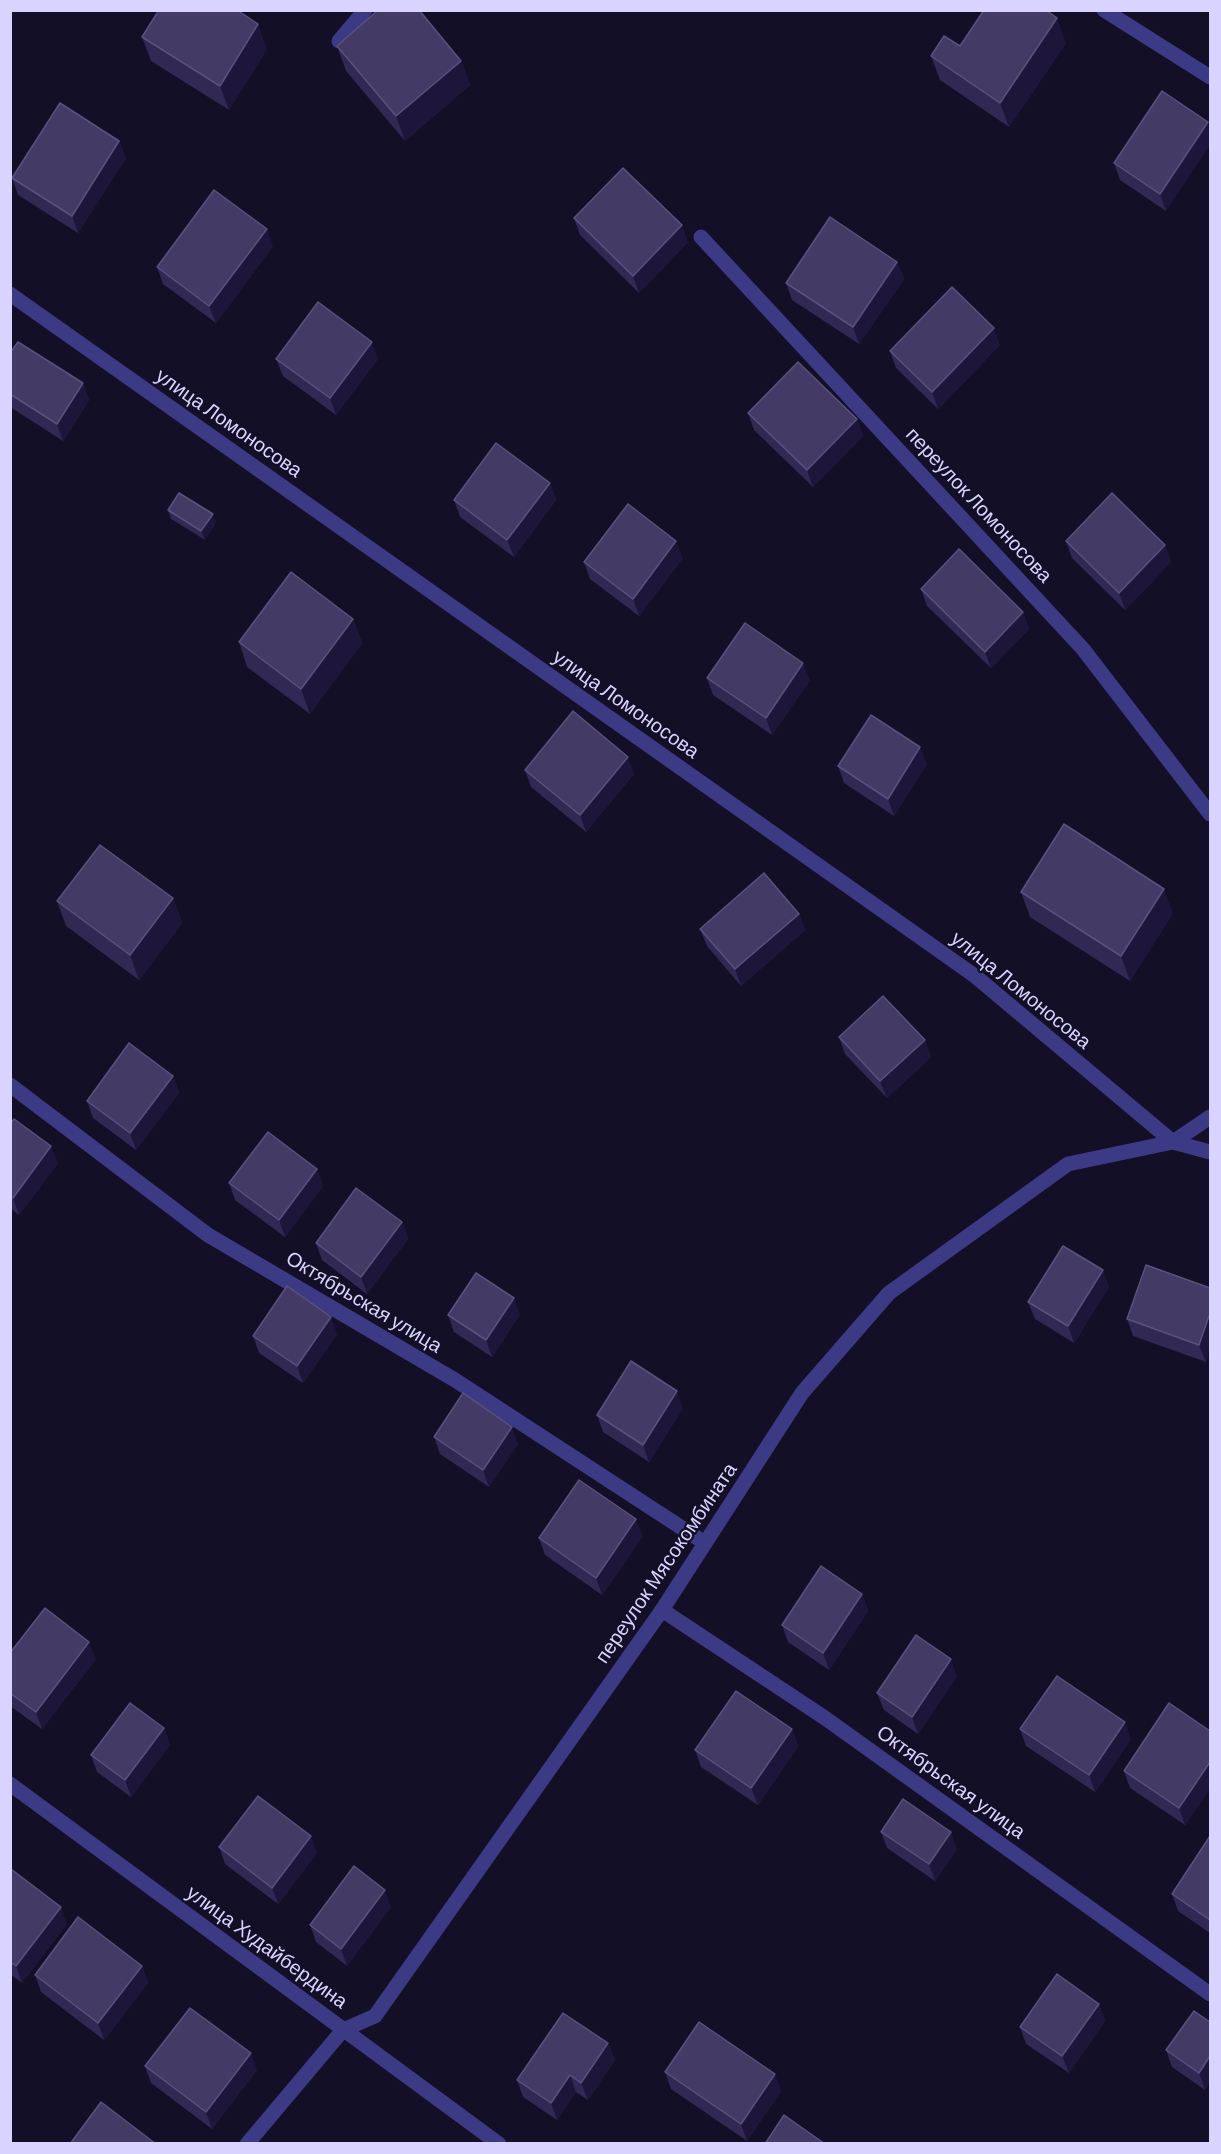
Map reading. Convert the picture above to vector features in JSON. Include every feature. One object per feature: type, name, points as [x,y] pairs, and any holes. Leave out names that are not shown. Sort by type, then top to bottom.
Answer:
[{"type":"street","points":[[339,42],[365,10]]},
{"type":"street","points":[[1104,10],[1210,77]]},
{"type":"street","name":"переулок Ломоносова","points":[[702,237],[1083,649],[1210,814]]},
{"type":"street","name":"улица Ломоносова","points":[[10,294],[975,976],[1173,1142],[1210,1152]]},
{"type":"street","name":"Октябрьская улица","points":[[10,1086],[208,1235],[455,1380],[705,1543]]},
{"type":"street","name":"переулок Мясокомбината","points":[[247,2144],[343,2030],[375,2016],[662,1610],[802,1394],[889,1293],[1068,1164],[1173,1142],[1210,1117]]},
{"type":"street","name":"Октябрьская улица","points":[[662,1610],[825,1718],[1210,1994]]},
{"type":"street","name":"улица Худайбердина","points":[[10,1784],[499,2144]]},
{"type":"building","points":[[159,10],[237,10],[258,24],[220,86],[142,37]]},
{"type":"building","points":[[378,10],[419,10],[461,61],[396,116],[337,46]]},
{"type":"building","points":[[984,10],[1046,10],[1057,18],[1000,103],[931,56],[944,36],[960,46]]},
{"type":"building","points":[[1162,91],[1208,122],[1160,194],[1114,163]]},
{"type":"building","points":[[60,103],[119,141],[72,216],[12,178]]},
{"type":"building","points":[[623,168],[682,225],[633,276],[574,218]]},
{"type":"building","points":[[214,190],[267,229],[209,306],[157,267]]},
{"type":"building","points":[[830,217],[897,262],[853,327],[786,283]]},
{"type":"building","points":[[952,287],[994,328],[932,392],[890,351]]},
{"type":"building","points":[[318,302],[372,342],[330,398],[276,359]]},
{"type":"building","points":[[18,342],[83,383],[57,424],[10,394],[10,353]]},
{"type":"building","points":[[798,362],[857,419],[807,470],[748,413]]},
{"type":"building","points":[[496,443],[550,483],[507,540],[454,500]]},
{"type":"building","points":[[179,493],[213,514],[201,531],[168,510]]},
{"type":"building","points":[[1112,493],[1165,545],[1119,593],[1066,541]]},
{"type":"building","points":[[628,504],[676,541],[633,599],[584,562]]},
{"type":"building","points":[[959,549],[1023,612],[985,652],[921,589]]},
{"type":"building","points":[[291,572],[353,619],[301,689],[239,642]]},
{"type":"building","points":[[745,623],[803,663],[766,718],[707,678]]},
{"type":"building","points":[[573,711],[628,757],[580,815],[525,770]]},
{"type":"building","points":[[871,715],[920,747],[888,799],[838,766]]},
{"type":"building","points":[[1064,824],[1164,889],[1121,956],[1021,892]]},
{"type":"building","points":[[100,845],[173,898],[130,955],[57,901]]},
{"type":"building","points":[[764,873],[799,914],[735,969],[700,929]]},
{"type":"building","points":[[883,996],[925,1040],[880,1081],[839,1037]]},
{"type":"building","points":[[129,1043],[173,1076],[130,1133],[87,1101]]},
{"type":"building","points":[[14,1119],[51,1146],[13,1198],[10,1196],[10,1124]]},
{"type":"building","points":[[268,1132],[317,1169],[279,1220],[229,1183]]},
{"type":"building","points":[[356,1188],[402,1222],[361,1277],[316,1243]]},
{"type":"building","points":[[1063,1246],[1103,1270],[1068,1326],[1028,1302]]},
{"type":"building","points":[[1146,1265],[1210,1288],[1210,1313],[1199,1345],[1127,1319]]},
{"type":"building","points":[[476,1273],[514,1298],[486,1340],[448,1315]]},
{"type":"building","points":[[287,1286],[331,1317],[297,1366],[253,1336]]},
{"type":"building","points":[[631,1361],[677,1391],[643,1445],[597,1415]]},
{"type":"building","points":[[463,1393],[512,1427],[483,1470],[434,1437]]},
{"type":"building","points":[[579,1480],[636,1519],[596,1578],[539,1538]]},
{"type":"building","points":[[821,1566],[862,1594],[823,1653],[782,1625]]},
{"type":"building","points":[[45,1608],[89,1642],[36,1712],[10,1693],[10,1653]]},
{"type":"building","points":[[916,1635],[951,1659],[912,1717],[877,1693]]},
{"type":"building","points":[[1057,1676],[1125,1722],[1089,1775],[1020,1729]]},
{"type":"building","points":[[736,1691],[792,1729],[751,1788],[695,1750]]},
{"type":"building","points":[[130,1703],[164,1728],[125,1780],[91,1755]]},
{"type":"building","points":[[1169,1703],[1210,1731],[1210,1762],[1179,1808],[1124,1771]]},
{"type":"building","points":[[258,1796],[311,1836],[272,1888],[219,1847]]},
{"type":"building","points":[[903,1799],[951,1832],[929,1864],[881,1832]]},
{"type":"building","points":[[1210,1836],[1210,1920],[1172,1894]]},
{"type":"building","points":[[354,1866],[385,1890],[341,1949],[310,1925]]},
{"type":"building","points":[[11,1869],[61,1907],[16,1966],[10,1962]]},
{"type":"building","points":[[78,1917],[142,1966],[98,2023],[35,1975]]},
{"type":"building","points":[[1057,1974],[1099,2004],[1062,2056],[1020,2027]]},
{"type":"building","points":[[190,2008],[251,2053],[206,2112],[145,2066]]},
{"type":"building","points":[[1194,2011],[1210,2022],[1210,2056],[1199,2073],[1166,2050]]},
{"type":"building","points":[[563,2013],[608,2043],[581,2083],[570,2075],[551,2103],[517,2080]]},
{"type":"building","points":[[699,2022],[775,2074],[741,2124],[665,2072]]},
{"type":"building","points":[[101,2102],[156,2144],[70,2144]]},
{"type":"building","points":[[784,2115],[825,2144],[765,2144]]}]
